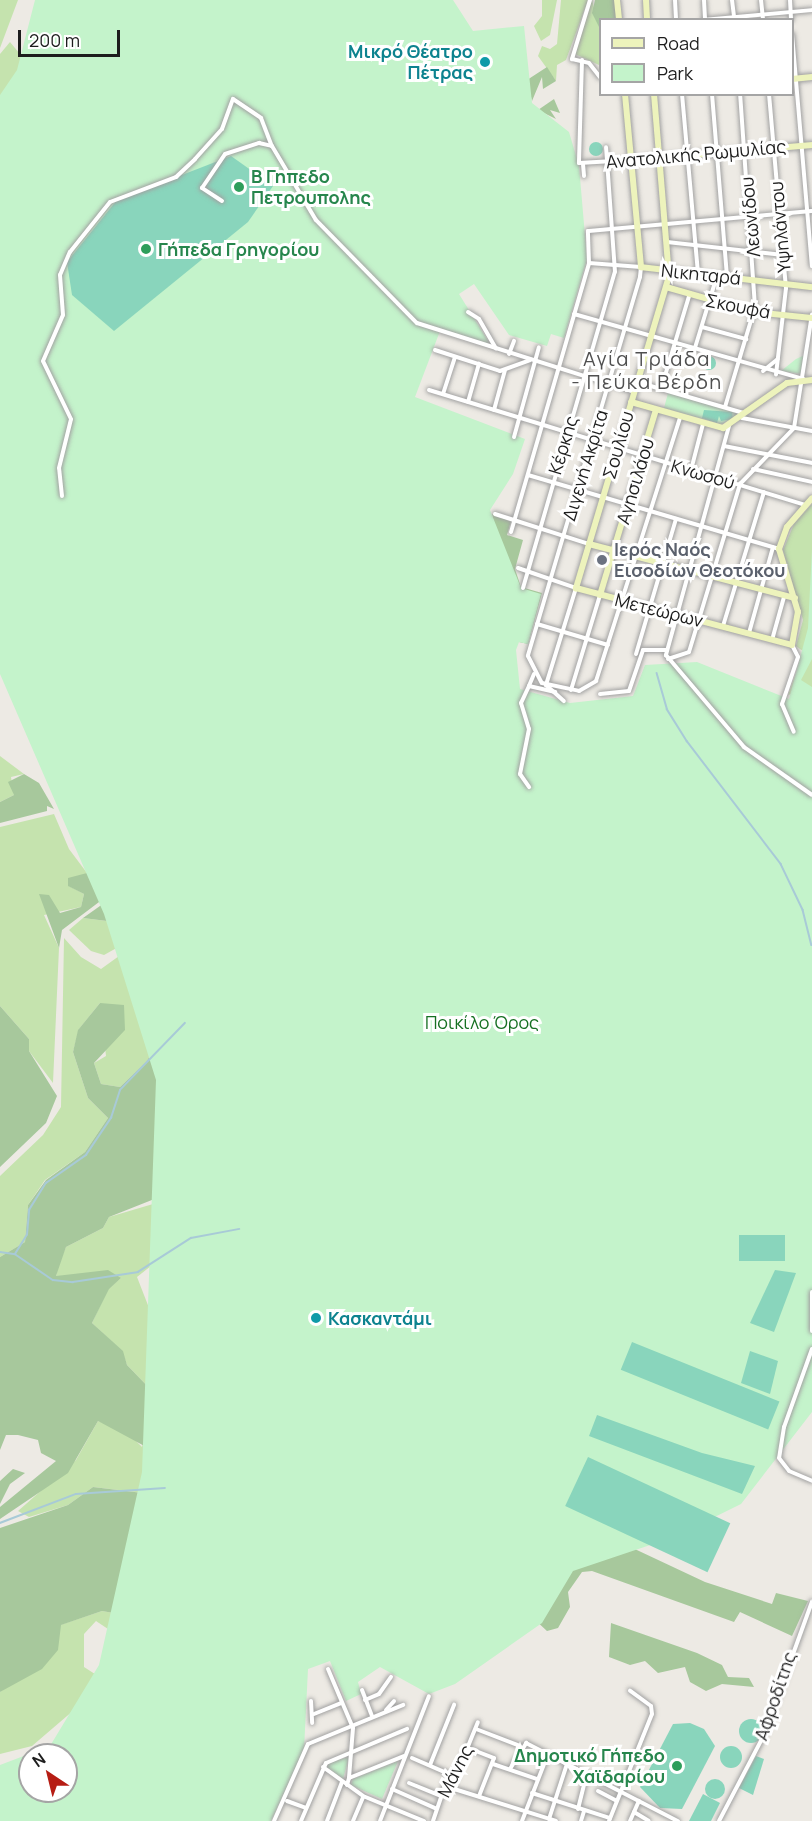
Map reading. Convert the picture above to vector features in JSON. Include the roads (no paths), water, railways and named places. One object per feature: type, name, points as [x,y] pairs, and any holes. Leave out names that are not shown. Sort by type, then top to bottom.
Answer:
[{"type":"street","points":[[590,0],[572,59],[582,60],[599,76]]},
{"type":"street","points":[[617,0],[619,18]]},
{"type":"street","points":[[646,0],[647,18]]},
{"type":"street","points":[[675,0],[676,18]]},
{"type":"street","points":[[704,0],[704,18]]},
{"type":"street","points":[[732,0],[734,18],[763,17],[812,10]]},
{"type":"street","points":[[761,0],[763,17]]},
{"type":"street","points":[[790,0],[791,18]]},
{"type":"street","points":[[582,60],[584,176]]},
{"type":"street","points":[[812,77],[794,79],[810,211],[812,266]]},
{"type":"street","name":"Διγενή Ακρίτα","points":[[534,674],[528,656],[626,330],[641,267],[625,96]]},
{"type":"street","name":"Σουλίου","points":[[546,685],[666,287],[669,270],[654,96]]},
{"type":"street","points":[[682,96],[698,273]]},
{"type":"street","points":[[712,96],[727,277]]},
{"type":"street","name":"Λεωνίδου","points":[[724,407],[754,312],[756,280],[740,96]]},
{"type":"street","name":"Υψηλάντου","points":[[769,96],[786,284],[776,374]]},
{"type":"street","points":[[62,496],[59,468],[71,418],[43,361],[63,315],[60,275],[70,252],[110,202],[176,177],[222,129],[233,99],[261,118],[272,146],[316,220],[395,303],[433,332],[633,392]]},
{"type":"street","points":[[222,201],[202,188],[225,154],[259,143],[272,146]]},
{"type":"street","name":"Ανατολικής Ρωμυλίας","points":[[582,164],[812,145]]},
{"type":"street","name":"Κέρκης","points":[[522,588],[615,266],[606,147]]},
{"type":"street","points":[[511,532],[589,263],[588,231],[810,211]]},
{"type":"street","points":[[667,242],[783,255]]},
{"type":"street","name":"Νικηταρά","points":[[589,263],[812,287]]},
{"type":"street","points":[[694,351],[717,276]]},
{"type":"street","name":"Σκουφά","points":[[666,287],[709,302],[754,312],[812,318]]},
{"type":"street","points":[[661,389],[689,296]]},
{"type":"street","points":[[468,312],[478,319],[497,350]]},
{"type":"street","points":[[574,314],[763,371],[812,380]]},
{"type":"street","points":[[668,659],[688,654],[740,484],[767,453],[794,428],[810,349],[812,314]]},
{"type":"street","points":[[702,327],[746,339]]},
{"type":"street","points":[[509,354],[514,341]]},
{"type":"street","points":[[514,437],[532,361],[539,347]]},
{"type":"street","points":[[435,350],[505,370],[532,361]]},
{"type":"street","points":[[442,394],[455,357]]},
{"type":"street","points":[[763,371],[778,359]]},
{"type":"street","points":[[468,402],[479,364]]},
{"type":"street","points":[[494,410],[505,370]]},
{"type":"street","points":[[631,402],[703,424],[729,426],[784,385],[804,379]]},
{"type":"street","points":[[637,382],[724,407],[745,416],[812,431]]},
{"type":"street","name":"Κνωσού","points":[[429,390],[806,505]]},
{"type":"street","name":"Αγησιλάου","points":[[571,690],[656,410]]},
{"type":"street","points":[[546,685],[571,690],[585,689],[598,675],[638,557],[680,417]]},
{"type":"street","points":[[691,470],[703,424]]},
{"type":"street","points":[[729,426],[675,614],[667,650],[668,659],[747,750],[812,795]]},
{"type":"street","points":[[724,446],[812,463]]},
{"type":"street","points":[[753,469],[812,482]]},
{"type":"street","points":[[528,475],[776,548]]},
{"type":"street","points":[[723,627],[764,492]]},
{"type":"street","points":[[748,634],[760,591],[776,548],[812,498]]},
{"type":"street","points":[[495,514],[589,544],[760,591],[795,598]]},
{"type":"street","points":[[667,650],[636,652],[676,519]]},
{"type":"street","points":[[776,548],[795,598],[798,616],[792,645],[798,657],[782,704],[794,732]]},
{"type":"street","name":"Μετεώρων","points":[[518,568],[600,595],[792,645]]},
{"type":"street","points":[[772,641],[784,597]]},
{"type":"street","points":[[537,624],[608,645]]},
{"type":"street","points":[[600,694],[629,691],[643,650]]},
{"type":"street","points":[[529,787],[520,774],[529,729],[521,703],[534,674],[564,701]]},
{"type":"street","points":[[529,686],[556,693]]},
{"type":"street","points":[[812,1292],[812,1331]]},
{"type":"street","points":[[812,1349],[784,1427],[779,1458],[789,1471],[812,1481]]},
{"type":"street","name":"Αφροδίτης","points":[[719,1821],[763,1737],[812,1602]]},
{"type":"street","points":[[328,1669],[352,1724],[349,1778]]},
{"type":"street","points":[[365,1700],[379,1694],[391,1677]]},
{"type":"street","points":[[362,1690],[372,1716]]},
{"type":"street","points":[[532,1793],[609,1820],[653,1711],[630,1691]]},
{"type":"street","points":[[380,1821],[429,1695]]},
{"type":"street","points":[[311,1701],[314,1714],[312,1723]]},
{"type":"street","points":[[386,1711],[394,1701]]},
{"type":"street","points":[[314,1714],[341,1702]]},
{"type":"street","points":[[274,1821],[308,1744],[402,1705]]},
{"type":"street","points":[[430,1766],[454,1705]]},
{"type":"street","name":"Μάνης","points":[[433,1821],[444,1786],[451,1788],[478,1722]]},
{"type":"street","points":[[301,1821],[323,1767],[351,1752],[407,1729]]},
{"type":"street","points":[[476,1729],[548,1754],[639,1801],[668,1819],[678,1821]]},
{"type":"street","points":[[510,1769],[522,1745]]},
{"type":"street","points":[[468,1748],[494,1756],[493,1764],[479,1796]]},
{"type":"street","points":[[522,1821],[548,1754]]},
{"type":"street","points":[[327,1821],[349,1778],[405,1755]]},
{"type":"street","points":[[412,1758],[449,1773]]},
{"type":"street","points":[[493,1764],[537,1779]]},
{"type":"street","points":[[549,1819],[567,1764]]},
{"type":"street","points":[[323,1767],[363,1796],[424,1821]]},
{"type":"street","points":[[449,1773],[451,1788],[556,1821]]},
{"type":"street","points":[[444,1786],[449,1773]]},
{"type":"street","points":[[578,1809],[587,1774]]},
{"type":"street","points":[[409,1783],[441,1796]]},
{"type":"street","points":[[392,1788],[437,1809]]},
{"type":"street","points":[[598,1791],[617,1801]]},
{"type":"street","points":[[353,1821],[363,1796]]},
{"type":"street","points":[[287,1801],[306,1808]]},
{"type":"street","points":[[630,1821],[639,1801]]},
{"type":"street","points":[[581,1821],[584,1811]]},
{"type":"street","points":[[634,1812],[650,1821]]},
{"type":"waterway","points":[[657,673],[667,709],[687,741],[781,864],[803,910],[812,945]]},
{"type":"waterway","points":[[15,1254],[27,1235],[29,1210],[46,1183],[86,1155],[111,1118],[120,1090],[185,1023]]},
{"type":"waterway","points":[[0,1252],[15,1254],[53,1280],[73,1282],[138,1272],[191,1238],[239,1229]]},
{"type":"waterway","points":[[0,1523],[76,1494],[165,1488]]},
{"type":"place","name":"Μικρό Θέατρο Πέτρας","points":[[485,62]]},
{"type":"place","name":"Β Γηπεδο Πετρουπολης","points":[[239,187]]},
{"type":"place","name":"Γήπεδα Γρηγορίου","points":[[146,249]]},
{"type":"place","name":"Ιερός Ναός Εισοδίων Θεοτόκου","points":[[602,560]]},
{"type":"place","name":"Κασκαντάμι","points":[[316,1318]]},
{"type":"place","name":"Δημοτικό Γήπεδο Χαϊδαρίου","points":[[677,1766]]},
{"type":"district","name":"Αγία Τριάδα - Πεύκα Βέρδη","points":[[647,370]]},
{"type":"park label","name":"Ποικίλο Όρος","points":[[482,1022]]}]
